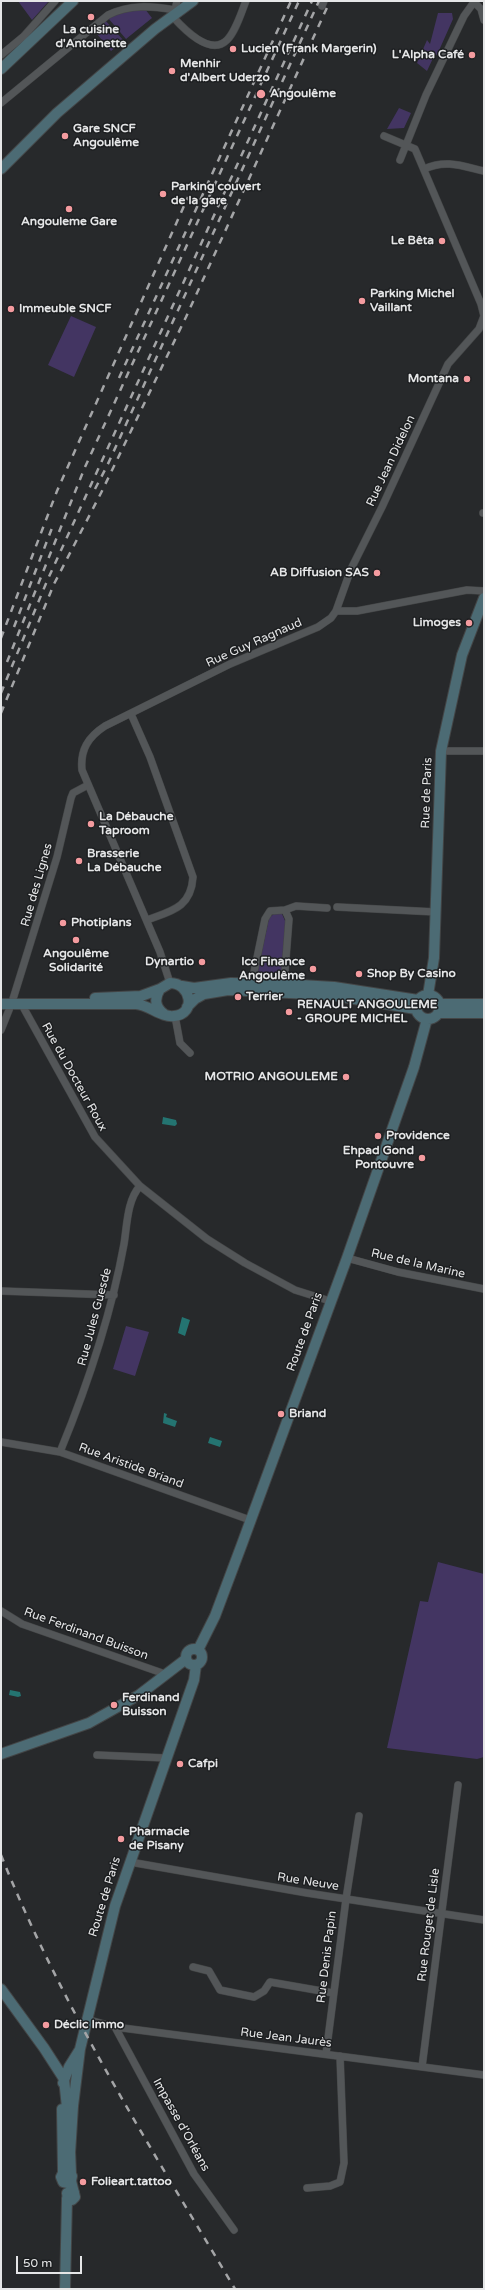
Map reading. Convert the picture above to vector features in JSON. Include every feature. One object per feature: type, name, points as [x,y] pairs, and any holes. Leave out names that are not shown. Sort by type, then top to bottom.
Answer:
[{"type":"main road","points":[[1,69],[73,1]]},
{"type":"main road","points":[[1,174],[4,166],[57,112],[155,29],[193,1]]},
{"type":"main road","name":"Rue de Paris","points":[[428,995],[434,958],[441,751],[462,655],[484,598]]},
{"type":"main road","points":[[1,999],[8,1003],[69,1002],[141,996],[170,984],[194,988],[223,983],[252,982],[334,988],[417,1005]]},
{"type":"main road","points":[[182,986],[188,994],[187,1007]]},
{"type":"main road","points":[[160,989],[157,994],[157,1006],[164,1014]]},
{"type":"main road","points":[[69,1002],[140,1005],[164,1014],[175,1016],[180,1015],[195,999],[211,992],[250,990],[330,995],[417,1005],[428,995],[436,997],[439,1009],[433,1018],[427,1019],[420,1016],[417,1005]]},
{"type":"main road","points":[[439,1009],[484,1004]]},
{"type":"main road","points":[[439,1009],[484,1013]]},
{"type":"main road","name":"Route de Paris","points":[[198,1650],[215,1616],[347,1258],[414,1066],[427,1019]]},
{"type":"main road","points":[[1,1754],[89,1723],[139,1695],[186,1659],[190,1650],[198,1650],[203,1657],[200,1663],[196,1665],[191,1665],[186,1659]]},
{"type":"main road","name":"Route de Paris","points":[[67,2178],[73,2106],[80,2049],[86,2019],[115,1906],[194,1680],[196,1665]]},
{"type":"main road","points":[[1,1989],[44,2048],[64,2079]]},
{"type":"main road","name":"Route de Paris","points":[[73,2289],[70,2196],[67,2178],[64,2079],[80,2049]]},
{"type":"main road","name":"Route de Paris","points":[[64,2079],[70,2154]]},
{"type":"main road","name":"Route de Paris","points":[[65,2289],[70,2196]]},
{"type":"street","points":[[1,55],[24,36],[55,1]]},
{"type":"street","points":[[177,1],[175,13],[190,35],[211,45],[224,42],[230,36],[246,1]]},
{"type":"street","points":[[400,160],[453,38],[464,16],[474,1],[482,10],[484,20]]},
{"type":"street","points":[[1,103],[108,15],[121,9],[139,6],[175,13]]},
{"type":"street","points":[[384,136],[415,149],[482,303],[484,316],[482,331]]},
{"type":"street","points":[[424,169],[445,163],[484,171]]},
{"type":"street","name":"Rue Jean Didelon","points":[[336,611],[350,568],[382,507],[448,364],[482,331]]},
{"type":"street","points":[[336,611],[357,611],[461,591],[484,591]]},
{"type":"street","name":"Rue Guy Ragnaud","points":[[170,984],[147,920],[88,785],[81,763],[84,746],[97,732],[230,664],[318,627],[331,618],[336,611]]},
{"type":"street","points":[[131,714],[150,756],[193,877],[190,893],[182,904],[176,909],[147,920]]},
{"type":"street","points":[[441,751],[484,751]]},
{"type":"street","name":"Rue des Lignes","points":[[1,1030],[8,1003],[25,962],[32,940],[66,826],[71,798],[73,793],[88,785]]},
{"type":"street","points":[[252,982],[267,914],[274,909],[285,910],[296,906],[327,908]]},
{"type":"street","points":[[337,908],[436,912]]},
{"type":"street","points":[[284,984],[289,920],[285,910]]},
{"type":"street","name":"Rue du Docteur Roux","points":[[26,1003],[95,1137],[140,1186],[202,1235],[245,1263],[295,1290],[331,1299]]},
{"type":"street","points":[[175,1016],[180,1044],[190,1053]]},
{"type":"street","name":"Rue Jules Guesde","points":[[60,1452],[88,1383],[104,1334],[114,1295],[132,1198],[140,1186]]},
{"type":"street","name":"Rue de la Marine","points":[[347,1258],[398,1272],[484,1289]]},
{"type":"street","points":[[1,1291],[114,1295]]},
{"type":"street","name":"Rue Aristide Briand","points":[[1,1442],[60,1452],[250,1520]]},
{"type":"street","name":"Rue Ferdinand Buisson","points":[[1,1611],[22,1624],[165,1674]]},
{"type":"street","points":[[97,1756],[166,1758]]},
{"type":"street","name":"Rue Rouget de Lisle","points":[[422,2067],[458,1785]]},
{"type":"street","name":"Rue Denis Papin","points":[[326,2054],[346,1899],[359,1816]]},
{"type":"street","name":"Rue Neuve","points":[[130,1862],[346,1899],[484,1920]]},
{"type":"street","points":[[193,1967],[209,1971],[220,1990],[254,1997],[264,1992],[270,1982],[333,1993]]},
{"type":"street","name":"Rue Jean Jaurès","points":[[86,2019],[115,2027],[484,2075]]},
{"type":"street","name":"Impasse d'Orléans","points":[[115,2027],[198,2180],[234,2230]]},
{"type":"street","points":[[307,2188],[330,2186],[340,2182],[344,2163],[340,2056]]},
{"type":"shaded area","points":[[18,1],[49,1],[32,20]]},
{"type":"shaded area","points":[[145,9],[152,18],[126,39],[108,18],[125,11]]},
{"type":"shaded area","points":[[438,13],[452,13],[453,19],[437,55],[435,54],[427,71],[417,63],[427,40],[430,44]]},
{"type":"shaded area","points":[[105,20],[124,41],[111,51],[97,34],[101,30],[97,25]]},
{"type":"shaded area","points":[[399,108],[411,113],[404,128],[387,129]]},
{"type":"shaded area","points":[[71,316],[96,327],[74,377],[48,365]]},
{"type":"shaded area","points":[[275,913],[282,914],[286,923],[281,979],[256,979],[269,918]]},
{"type":"shaded area","points":[[126,1326],[149,1332],[135,1376],[113,1369]]},
{"type":"shaded area","points":[[438,1562],[484,1574],[484,1757],[477,1759],[387,1748],[420,1601],[428,1602]]},
{"type":"water","points":[[163,1117],[176,1120],[177,1124],[175,1126],[162,1124]]},
{"type":"water","points":[[182,1317],[190,1320],[185,1336],[178,1333]]},
{"type":"water","points":[[164,1413],[167,1414],[166,1417],[177,1421],[175,1427],[163,1423]]},
{"type":"water","points":[[210,1437],[222,1441],[220,1447],[208,1443]]},
{"type":"water","points":[[10,1690],[20,1692],[21,1696],[18,1697],[9,1695]]},
{"type":"railway","points":[[119,378],[291,1]]},
{"type":"railway","points":[[7,662],[85,467],[299,1]]},
{"type":"railway","points":[[1,693],[47,581],[312,1]]},
{"type":"railway","points":[[95,489],[107,466],[319,1]]},
{"type":"railway","points":[[1,713],[54,584],[101,493],[186,317],[330,1]]},
{"type":"railway","points":[[1,638],[57,491],[188,197]]},
{"type":"railway","points":[[14,627],[52,528]]},
{"type":"railway","points":[[1,1855],[51,1968],[109,2076],[235,2289]]},
{"type":"place","name":"La cuisine d'Antoinette","points":[[91,17]]},
{"type":"place","name":"Lucien (Frank Margerin)","points":[[233,49]]},
{"type":"place","name":"L'Alpha Café","points":[[472,55]]},
{"type":"place","name":"Menhir d'Albert Uderzo","points":[[172,71]]},
{"type":"place","name":"Angoulême","points":[[261,94]]},
{"type":"place","name":"Gare SNCF Angoulême","points":[[65,136]]},
{"type":"place","name":"Parking couvert de la gare","points":[[163,194]]},
{"type":"place","name":"Angouleme Gare","points":[[69,209]]},
{"type":"place","name":"Le Bêta","points":[[442,241]]},
{"type":"place","name":"Parking Michel Vaillant","points":[[362,301]]},
{"type":"place","name":"Immeuble SNCF","points":[[11,309]]},
{"type":"place","name":"Montana","points":[[467,379]]},
{"type":"place","name":"AB Diffusion SAS","points":[[377,573]]},
{"type":"place","name":"Limoges","points":[[469,623]]},
{"type":"place","name":"La Débauche Taproom","points":[[91,824]]},
{"type":"place","name":"Brasserie La Débauche","points":[[79,861]]},
{"type":"place","name":"Photiplans","points":[[63,923]]},
{"type":"place","name":"Angoulême Solidarité","points":[[76,940]]},
{"type":"place","name":"Dynartio","points":[[202,962]]},
{"type":"place","name":"Icc Finance Angoulême","points":[[313,969]]},
{"type":"place","name":"Shop By Casino","points":[[359,974]]},
{"type":"place","name":"Terrier","points":[[238,997]]},
{"type":"place","name":"RENAULT ANGOULEME - GROUPE MICHEL","points":[[289,1012]]},
{"type":"place","name":"MOTRIO ANGOULEME","points":[[346,1077]]},
{"type":"place","name":"Providence","points":[[378,1136]]},
{"type":"place","name":"Ehpad Gond Pontouvre","points":[[422,1158]]},
{"type":"place","name":"Briand","points":[[281,1414]]},
{"type":"place","name":"Ferdinand Buisson","points":[[114,1705]]},
{"type":"place","name":"Cafpi","points":[[180,1764]]},
{"type":"place","name":"Pharmacie de Pisany","points":[[121,1839]]},
{"type":"place","name":"Déclic Immo","points":[[46,2025]]},
{"type":"place","name":"Folieart.tattoo","points":[[83,2182]]}]
